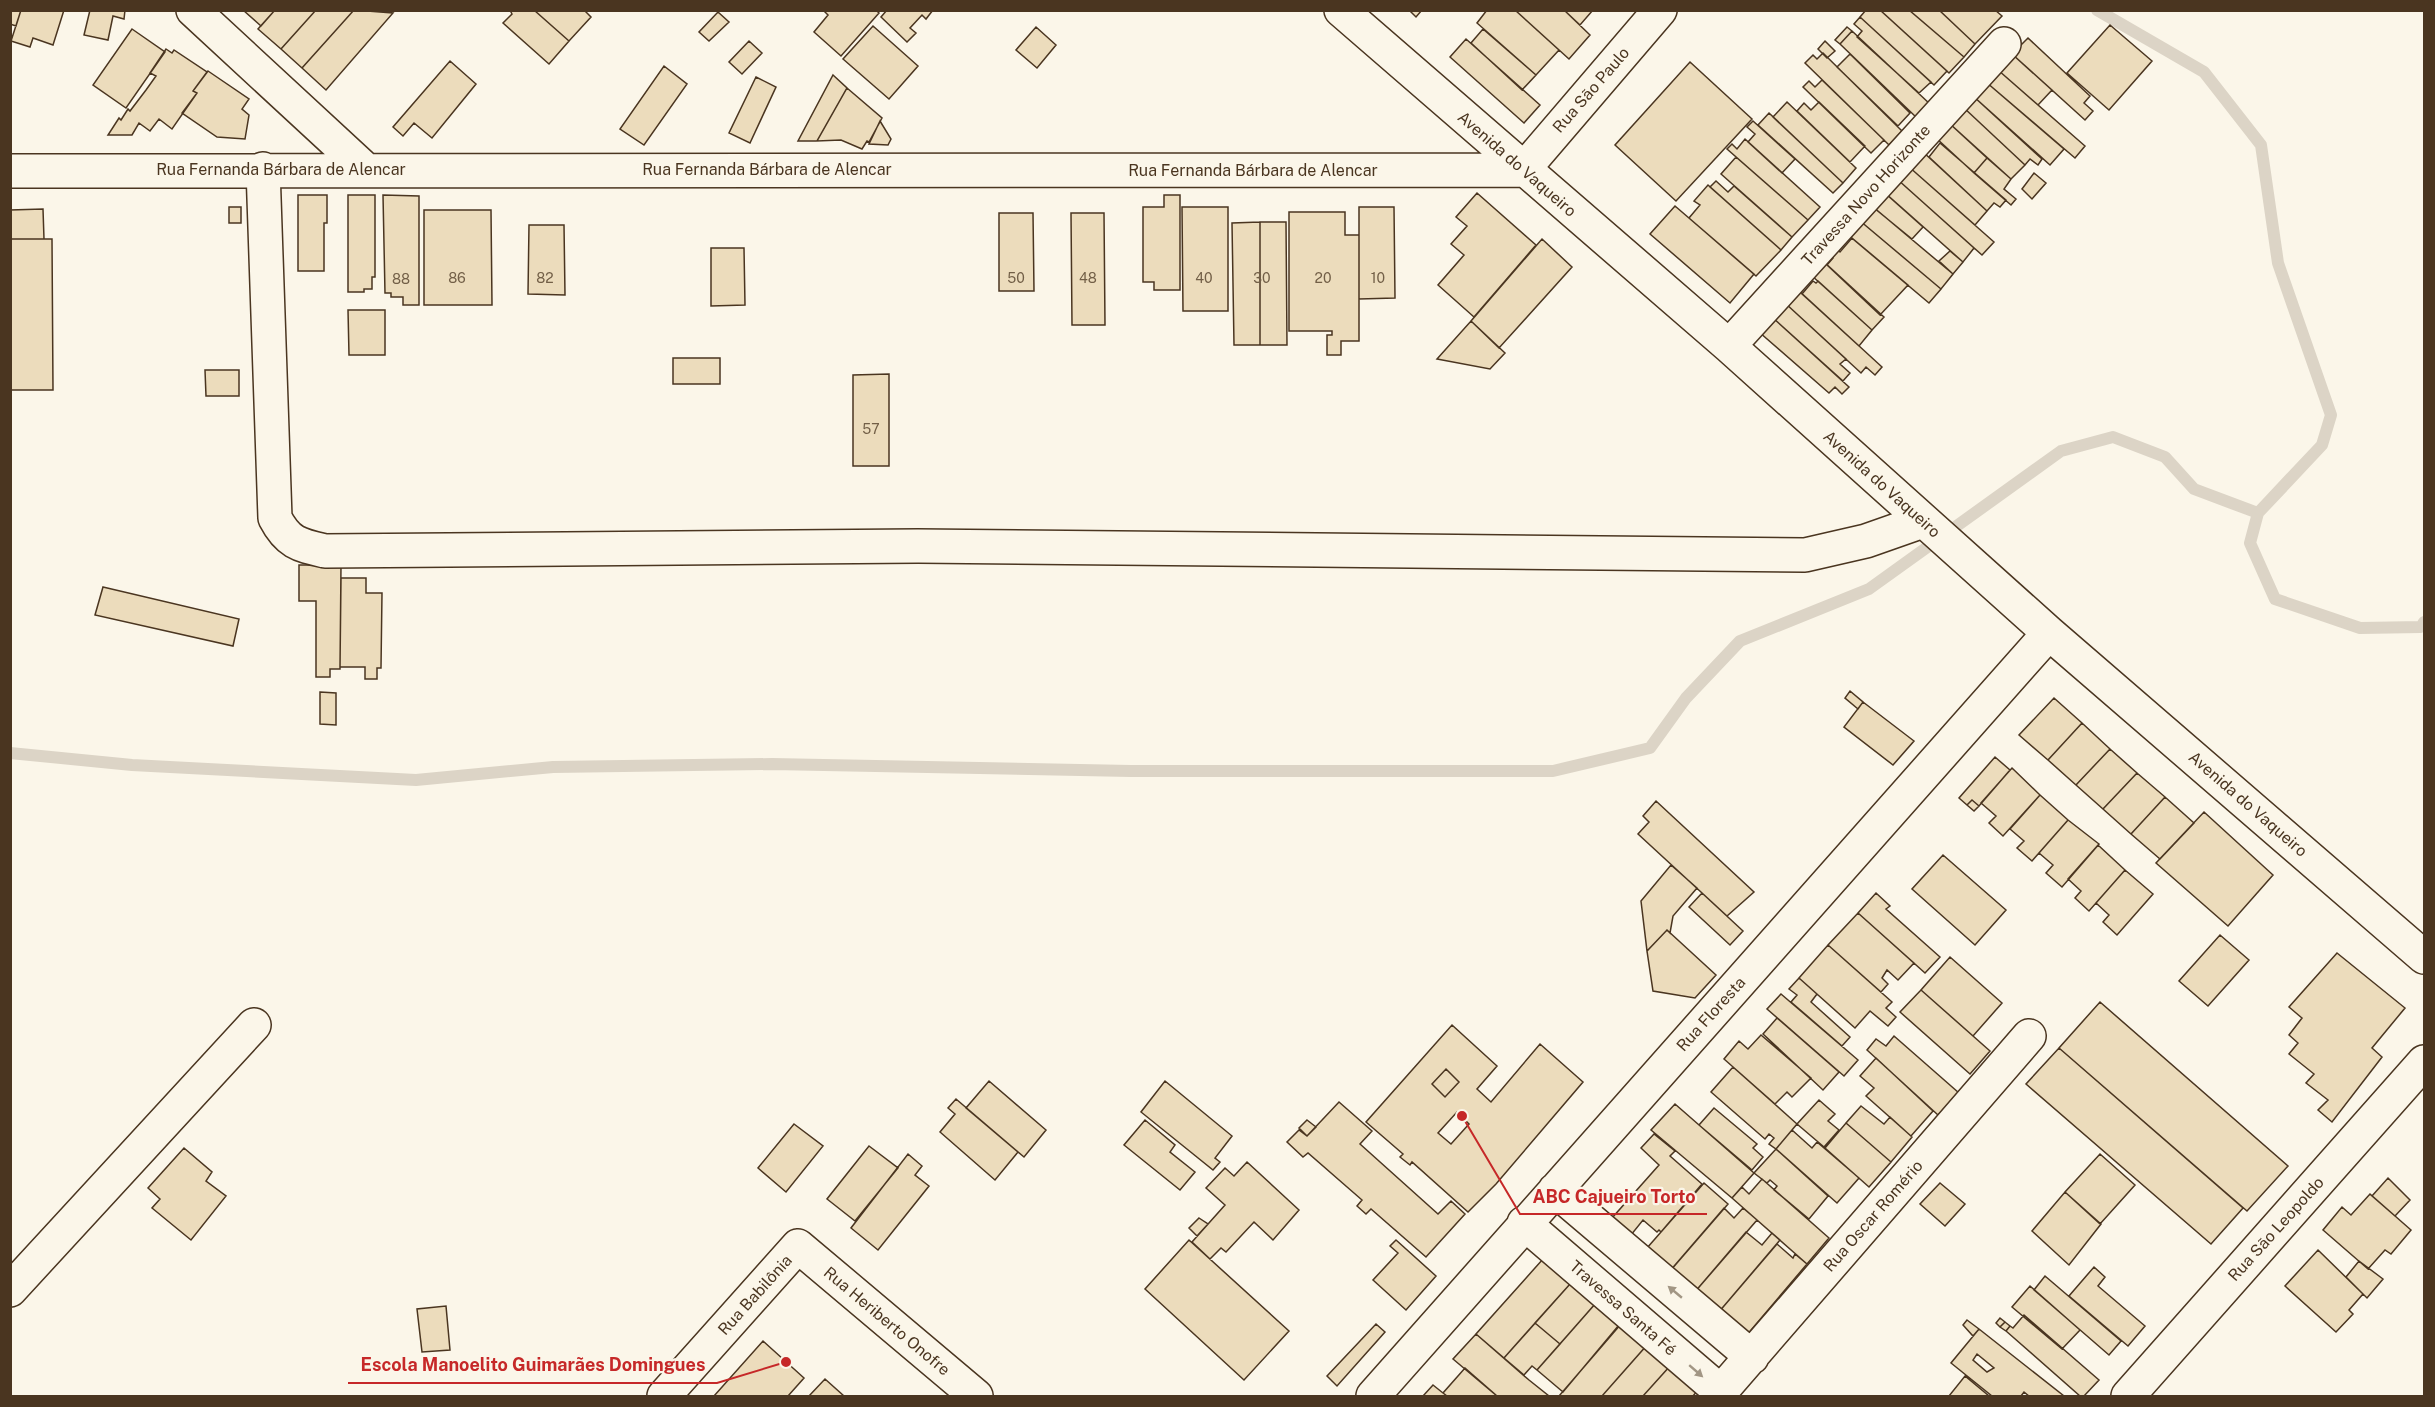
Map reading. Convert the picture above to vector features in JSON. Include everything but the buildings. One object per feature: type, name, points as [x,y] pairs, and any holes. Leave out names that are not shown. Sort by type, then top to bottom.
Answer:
[{"type":"street","points":[[193,10],[365,169]]},
{"type":"street","name":"Avenida do Vaqueiro","points":[[1341,10],[1523,170],[1729,346],[2049,633],[2424,957]]},
{"type":"street","name":"Rua São Paulo","points":[[1523,170],[1660,10]]},
{"type":"street","name":"Travessa Novo Horizonte","points":[[1729,346],[2004,44]]},
{"type":"street","points":[[263,169],[275,518],[283,534],[298,545],[325,551],[918,546],[1805,555],[1866,541],[1924,522]]},
{"type":"street","name":"Rua Fernanda Bárbara de Alencar","points":[[10,171],[263,169],[1523,170]]},
{"type":"street","name":"Rua Floresta","points":[[1373,1396],[2049,633]]},
{"type":"street","points":[[10,1290],[254,1025]]},
{"type":"street","name":"Rua Oscar Romério","points":[[1719,1394],[2029,1036]]},
{"type":"street","name":"Rua São Leopoldo","points":[[2128,1396],[2424,1062]]},
{"type":"street","points":[[1555,1190],[1752,1357]]},
{"type":"street","name":"Travessa Santa Fé","points":[[1524,1223],[1719,1394]]},
{"type":"street","name":"Rua Babilônia","points":[[664,1396],[798,1246]]},
{"type":"street","name":"Rua Heriberto Onofre","points":[[798,1246],[976,1396]]},
{"type":"waterway","points":[[2097,10],[2204,72],[2261,145],[2278,263],[2331,415],[2322,445],[2258,513],[2250,543],[2275,599],[2360,628],[2421,627],[2424,622]]},
{"type":"waterway","points":[[10,753],[132,765],[416,780],[553,767],[772,764],[1131,771],[1553,771],[1650,748],[1686,698],[1740,641],[1869,589],[2061,451],[2113,437],[2165,457],[2194,489],[2258,513]]},
{"type":"place","name":"ABC Cajueiro Torto","points":[[1462,1116]]},
{"type":"place","name":"Escola Manoelito Guimarães Domingues","points":[[786,1362]]}]
